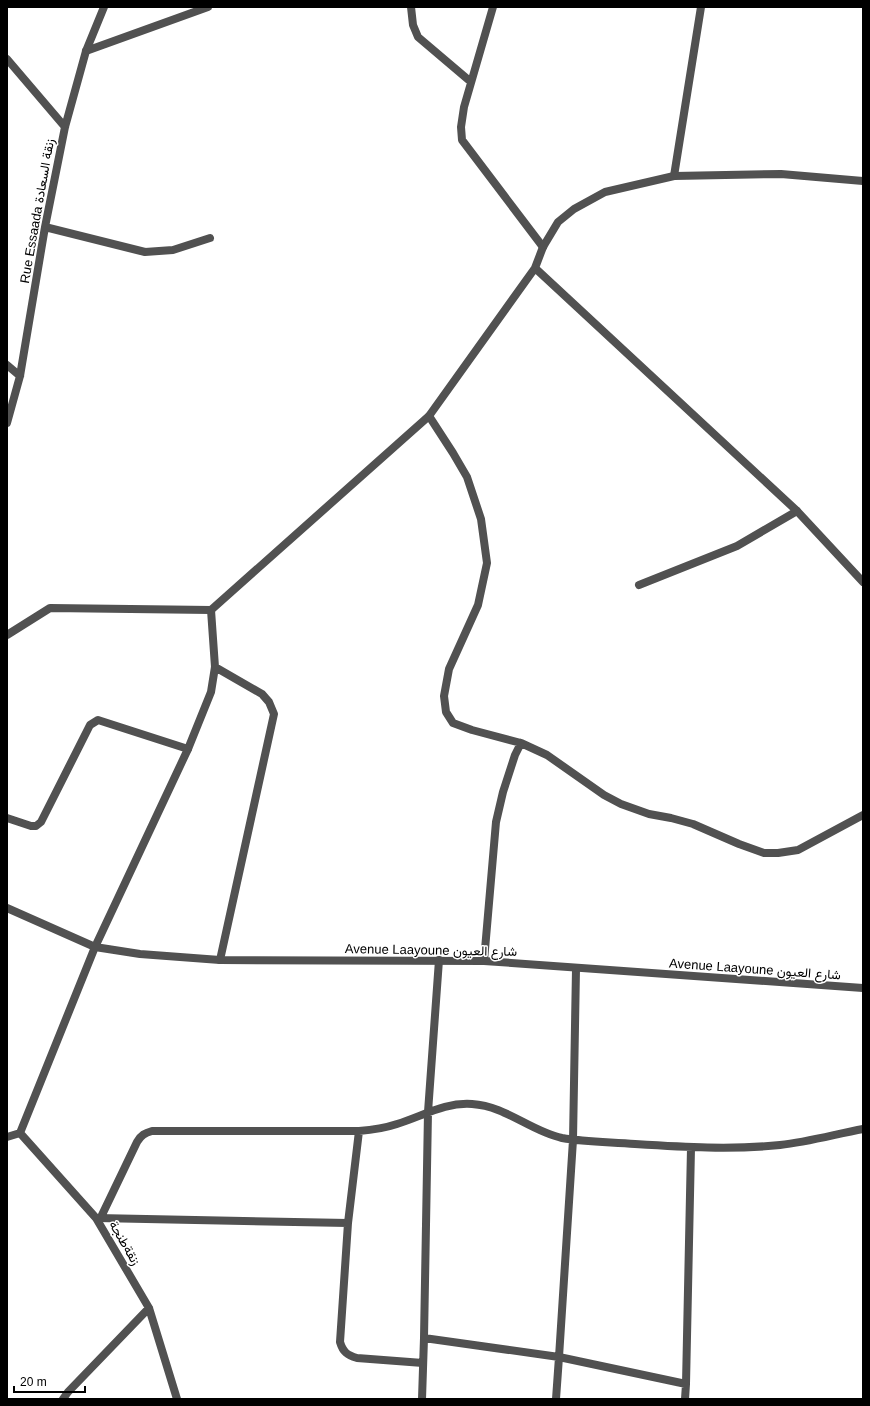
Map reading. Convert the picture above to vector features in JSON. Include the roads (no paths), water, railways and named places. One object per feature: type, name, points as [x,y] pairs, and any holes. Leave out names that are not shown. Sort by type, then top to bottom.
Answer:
[{"type":"street","name":"Rue Essaada زنقة السعادة","points":[[7,422],[20,376],[45,227],[65,127],[86,50],[104,7]]},
{"type":"street","points":[[86,50],[208,7]]},
{"type":"street","points":[[411,7],[412,25],[418,36],[471,82]]},
{"type":"street","points":[[493,7],[464,107],[461,127],[462,140],[543,247]]},
{"type":"street","points":[[674,176],[701,7]]},
{"type":"street","points":[[7,59],[65,127]]},
{"type":"street","points":[[8,634],[50,608],[211,610],[429,416],[535,268],[543,247],[558,222],[574,209],[599,195],[605,192],[674,176],[781,174],[863,181]]},
{"type":"street","points":[[45,227],[145,252],[172,250],[210,238]]},
{"type":"street","points":[[535,268],[797,510],[863,582]]},
{"type":"street","points":[[7,365],[20,376]]},
{"type":"street","points":[[429,416],[453,452],[467,477],[481,519],[487,563],[478,605],[450,669],[444,696],[446,712],[453,723],[521,743],[547,755],[621,804],[649,814],[693,824],[738,844],[764,853],[778,853],[798,850],[863,815]]},
{"type":"street","points":[[639,585],[738,546],[797,510]]},
{"type":"street","points":[[7,1137],[20,1133],[95,947],[188,749],[211,692],[215,668],[211,610]]},
{"type":"street","points":[[215,668],[262,694],[269,702],[274,714],[220,960]]},
{"type":"street","points":[[7,818],[31,826],[36,826],[41,822],[90,725],[98,720],[188,749]]},
{"type":"street","points":[[484,961],[496,822],[503,792],[515,755],[521,743]]},
{"type":"street","name":"Avenue Laayoune شارع العيون","points":[[7,908],[95,947],[140,954],[220,960],[484,961],[863,988]]},
{"type":"street","points":[[422,1399],[428,1112],[439,960]]},
{"type":"street","points":[[556,1399],[573,1140],[576,968]]},
{"type":"street","points":[[348,1223],[99,1218],[137,1142],[145,1132],[152,1131],[358,1131],[377,1129],[397,1124],[453,1104],[474,1104],[502,1111],[554,1136],[573,1140],[691,1148],[781,1145],[863,1128]]},
{"type":"street","points":[[358,1131],[348,1223],[340,1342],[343,1351],[350,1356],[357,1358],[423,1363]]},
{"type":"street","name":"زنقةطنجة","points":[[20,1133],[99,1218],[149,1308],[177,1399]]},
{"type":"street","points":[[685,1399],[691,1148]]},
{"type":"street","points":[[68,1397],[149,1308]]},
{"type":"street","points":[[424,1338],[559,1356],[686,1384]]}]
